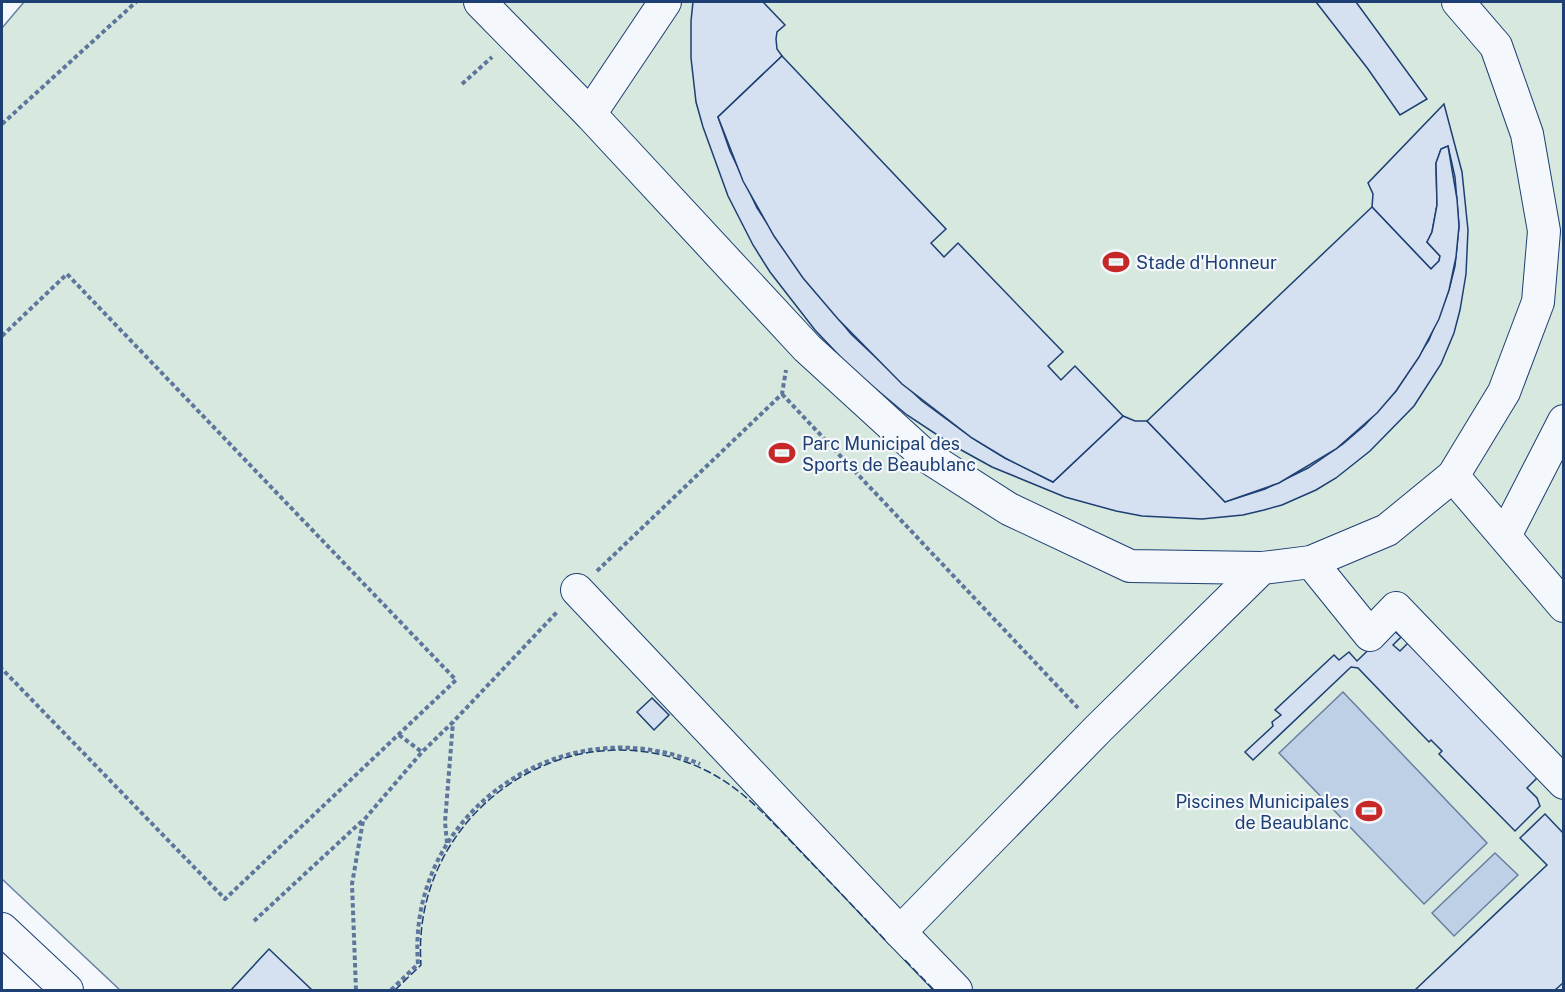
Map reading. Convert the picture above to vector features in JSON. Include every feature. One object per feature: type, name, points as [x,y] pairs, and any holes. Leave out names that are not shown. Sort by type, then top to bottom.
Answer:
[{"type":"street","points":[[480,2],[591,114],[807,348],[923,454],[1009,509],[1130,566],[1262,568],[1311,562],[1387,530],[1453,476],[1504,392],[1538,302],[1544,231],[1527,135],[1496,46],[1458,2]]},
{"type":"street","points":[[591,114],[665,2]]},
{"type":"street","points":[[1505,536],[1563,421]]},
{"type":"street","points":[[1453,476],[1563,606]]},
{"type":"street","points":[[1311,562],[1370,634],[1396,608],[1563,783]]},
{"type":"street","points":[[900,932],[1098,729],[1262,568]]},
{"type":"street","points":[[578,590],[956,990]]},
{"type":"street","points":[[2,929],[67,990]]},
{"type":"path","points":[[2,124],[136,2]]},
{"type":"path","points":[[462,84],[515,36]]},
{"type":"path","points":[[2,336],[67,274],[456,680],[225,899],[2,669]]},
{"type":"path","points":[[254,921],[363,820],[422,752],[578,590],[782,394],[787,366],[807,348]]},
{"type":"path","points":[[782,394],[1098,729]]},
{"type":"path","points":[[447,844],[445,822],[453,722]]},
{"type":"path","points":[[399,735],[422,752]]},
{"type":"path","points":[[390,990],[418,964],[418,926],[425,892],[447,844],[467,816],[493,792],[522,772],[571,753],[605,748],[640,749],[675,755],[708,768]]},
{"type":"path","points":[[356,990],[352,884],[363,820]]},
{"type":"shaded area","name":"Parc Municipal des Sports de Beaublanc","points":[[24,2],[1563,2],[1563,990],[120,990],[2,879],[2,28]]},
{"type":"water","points":[[1343,692],[1487,843],[1424,904],[1279,753]]},
{"type":"water","points":[[1495,853],[1518,875],[1454,936],[1432,913]]},
{"type":"building","points":[[693,2],[763,2],[785,25],[777,32],[776,39],[777,49],[782,56],[718,117],[730,151],[757,208],[798,270],[851,334],[922,401],[972,438],[1005,458],[1053,482],[1123,416],[1135,421],[1147,421],[1225,502],[1265,489],[1308,468],[1343,444],[1365,425],[1396,391],[1429,340],[1449,290],[1455,266],[1459,226],[1455,177],[1448,146],[1441,149],[1436,163],[1437,205],[1432,232],[1427,242],[1440,256],[1439,261],[1431,269],[1372,207],[1373,194],[1368,183],[1444,104],[1462,172],[1468,230],[1466,274],[1460,310],[1454,333],[1441,364],[1414,406],[1370,451],[1336,478],[1282,505],[1243,515],[1202,519],[1142,516],[1065,497],[992,467],[954,446],[907,415],[852,369],[815,330],[770,272],[753,245],[728,196],[703,127],[696,102],[691,58]]},
{"type":"building","points":[[1316,2],[1356,2],[1427,99],[1400,115]]},
{"type":"building","points":[[782,56],[946,229],[931,243],[944,257],[958,243],[1063,352],[1048,366],[1061,380],[1075,366],[1123,416],[1053,482],[1005,458],[972,438],[902,384],[838,319],[803,278],[774,236],[743,181],[718,117]]},
{"type":"building","points":[[1448,146],[1459,226],[1456,257],[1449,290],[1439,319],[1419,357],[1396,391],[1377,413],[1336,449],[1279,483],[1225,502],[1147,421],[1372,207],[1431,269],[1439,261],[1440,256],[1427,242],[1432,232],[1437,205],[1436,163],[1441,149]]},
{"type":"building","points":[[1391,628],[1401,637],[1393,645],[1400,651],[1409,642],[1538,777],[1527,788],[1537,798],[1540,806],[1515,831],[1439,754],[1442,751],[1431,740],[1429,742],[1358,668],[1351,667],[1253,760],[1245,752],[1273,726],[1272,722],[1281,715],[1275,710],[1334,655],[1339,660],[1349,652],[1357,661]]},
{"type":"building","points":[[652,698],[669,715],[654,730],[637,712]]},
{"type":"building","points":[[1545,814],[1564,834],[1564,982],[1555,990],[1415,990],[1547,865],[1520,838]]},
{"type":"building","points":[[269,949],[312,990],[231,990]]},
{"type":"fence","points":[[395,990],[421,965],[424,911],[441,861],[470,819],[507,786],[552,762],[601,751],[653,753],[705,770],[719,778],[745,796],[768,818],[886,941]]},
{"type":"fence","points":[[905,960],[934,990]]},
{"type":"place","name":"Stade d'Honneur","points":[[1116,262]]},
{"type":"place","name":"Parc Municipal des Sports de Beaublanc","points":[[782,453]]},
{"type":"place","name":"Piscines Municipales de Beaublanc","points":[[1369,811]]}]
